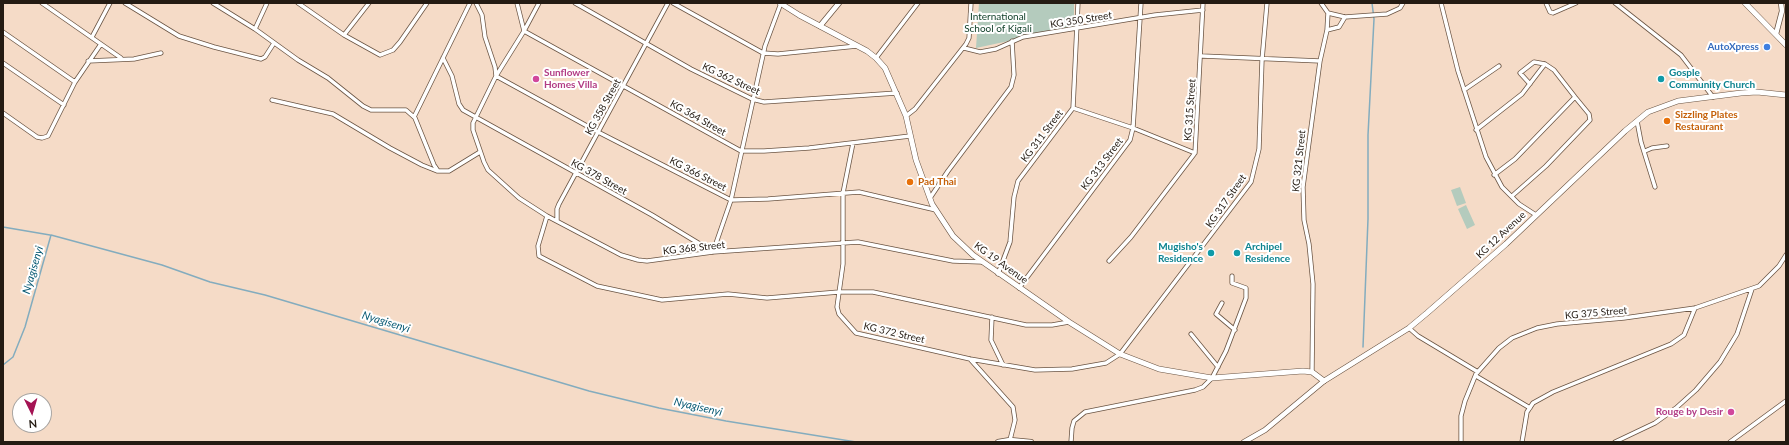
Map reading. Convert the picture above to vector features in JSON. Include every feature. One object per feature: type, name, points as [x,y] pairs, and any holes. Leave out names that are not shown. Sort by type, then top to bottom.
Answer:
[{"type":"main road","name":"KG 19 Avenue","points":[[780,3],[858,46],[876,58],[890,77],[897,93],[906,116],[916,160],[936,210],[953,236],[998,274],[1069,322],[1120,354],[1159,369],[1212,378],[1292,371],[1312,372]]},
{"type":"main road","points":[[1745,3],[1786,45]]},
{"type":"main road","name":"KG 12 Avenue","points":[[1324,381],[1409,328],[1506,244],[1648,112],[1678,101],[1757,92],[1786,95]]},
{"type":"main road","points":[[1312,372],[1324,381]]},
{"type":"street","points":[[42,3],[121,58]]},
{"type":"street","points":[[92,38],[110,3]]},
{"type":"street","points":[[124,3],[179,36],[214,47],[261,58],[265,57],[274,43]]},
{"type":"street","points":[[213,3],[255,28],[274,43],[328,78],[363,106],[371,110],[406,110],[414,117],[434,165],[438,171]]},
{"type":"street","points":[[255,28],[267,3]]},
{"type":"street","points":[[298,3],[344,35],[375,53],[384,54],[393,50],[400,42],[427,3]]},
{"type":"street","points":[[344,35],[369,3]]},
{"type":"street","points":[[414,117],[470,3]]},
{"type":"street","points":[[476,3],[482,16],[485,37],[495,67],[496,76]]},
{"type":"street","points":[[518,3],[524,31]]},
{"type":"street","points":[[476,118],[496,76],[524,31],[539,3]]},
{"type":"street","name":"KG 362 Street","points":[[575,3],[647,45],[724,86],[752,99],[764,102],[897,93]]},
{"type":"street","name":"KG 358 Street","points":[[557,220],[557,209],[559,204],[647,45],[668,3]]},
{"type":"street","points":[[673,3],[763,53],[778,54],[858,46]]},
{"type":"street","points":[[713,252],[731,200],[763,53],[780,3]]},
{"type":"street","points":[[820,26],[839,3]]},
{"type":"street","points":[[876,58],[918,3]]},
{"type":"street","points":[[906,116],[915,109],[964,48],[969,38],[971,3]]},
{"type":"street","name":"KG 311 Street","points":[[998,274],[1010,242],[1014,197],[1018,181],[1073,108],[1078,3]]},
{"type":"street","name":"KG 313 Street","points":[[1019,288],[1130,140],[1133,128],[1141,3]]},
{"type":"street","name":"KG 315 Street","points":[[1109,262],[1131,237],[1195,153],[1202,56],[1203,3]]},
{"type":"street","name":"KG 317 Street","points":[[1120,354],[1251,182],[1259,149],[1262,60],[1267,3]]},
{"type":"street","points":[[1321,3],[1328,13],[1345,17],[1387,14],[1400,8],[1403,3]]},
{"type":"street","points":[[1441,3],[1458,71],[1476,130],[1494,175],[1502,187],[1536,216]]},
{"type":"street","points":[[1546,3],[1550,12],[1553,13],[1576,3]]},
{"type":"street","points":[[1615,3],[1681,55],[1714,97]]},
{"type":"street","points":[[1776,34],[1782,11],[1781,3]]},
{"type":"street","name":"KG 350 Street","points":[[964,48],[980,52],[996,48],[1023,37],[1140,18],[1203,10]]},
{"type":"street","name":"KG 321 Street","points":[[1312,372],[1313,284],[1309,244],[1304,220],[1303,187],[1320,61],[1327,30],[1328,13]]},
{"type":"street","points":[[1327,30],[1339,26],[1345,17]]},
{"type":"street","name":"KG 364 Street","points":[[524,31],[741,151],[759,152],[809,148],[910,136]]},
{"type":"street","points":[[3,32],[75,82]]},
{"type":"street","points":[[930,198],[948,171],[1011,87],[1014,75],[1012,41]]},
{"type":"street","points":[[3,113],[22,128],[42,138],[48,136],[75,82],[101,44]]},
{"type":"street","points":[[88,61],[121,58],[134,59],[161,53]]},
{"type":"street","points":[[1202,56],[1262,60],[1320,61]]},
{"type":"street","name":"KG 378 Street","points":[[443,58],[452,76],[460,108],[652,215],[713,252]]},
{"type":"street","points":[[3,62],[64,105]]},
{"type":"street","points":[[1512,196],[1546,166],[1590,120],[1589,114],[1554,70],[1545,64],[1534,62],[1520,73],[1530,84]]},
{"type":"street","points":[[1476,130],[1522,94],[1545,64]]},
{"type":"street","points":[[1464,90],[1499,66]]},
{"type":"street","name":"KG 366 Street","points":[[496,76],[598,132],[731,200],[768,199],[859,192],[936,210]]},
{"type":"street","points":[[1494,175],[1515,159],[1575,97]]},
{"type":"street","points":[[272,100],[333,114],[390,148],[422,165],[438,171],[449,171],[480,152]]},
{"type":"street","points":[[1073,108],[1133,128],[1195,153]]},
{"type":"street","name":"KG 368 Street","points":[[476,118],[473,123],[473,130],[484,162],[493,175],[519,198],[547,216],[632,259],[647,261],[713,252],[792,248],[842,243],[870,244],[953,261],[982,262]]},
{"type":"street","points":[[1637,121],[1655,187]]},
{"type":"street","name":"KG 372 Street","points":[[853,143],[843,193],[843,264],[837,307],[839,314],[859,334],[1003,366],[1035,370],[1072,369],[1103,364],[1120,354]]},
{"type":"street","points":[[1645,151],[1667,146]]},
{"type":"street","points":[[547,216],[538,246],[539,256],[602,288],[665,300],[728,294],[759,298],[782,298],[839,292],[880,292],[1026,325],[1041,326],[1069,322]]},
{"type":"street","name":"KG 375 Street","points":[[1461,442],[1461,416],[1477,374],[1499,348],[1512,338],[1537,328],[1580,321],[1624,318],[1695,308],[1752,289],[1765,281],[1786,255]]},
{"type":"street","points":[[1071,442],[1074,421],[1085,412],[1195,390],[1203,387],[1212,378],[1234,330],[1247,293],[1246,288],[1232,283],[1232,276]]},
{"type":"street","points":[[1615,442],[1655,423],[1676,408],[1696,390],[1720,362],[1737,334],[1752,289]]},
{"type":"street","points":[[1222,303],[1216,314],[1234,330]]},
{"type":"street","points":[[1522,442],[1522,432],[1530,408],[1539,398],[1671,344],[1684,335],[1695,308]]},
{"type":"street","points":[[992,317],[992,340],[1003,366]]},
{"type":"street","points":[[1409,328],[1418,336],[1530,408]]},
{"type":"street","points":[[1191,334],[1218,367]]},
{"type":"street","points":[[970,359],[1013,407],[1015,420],[1010,440]]},
{"type":"street","name":"KG 12 Avenue","points":[[1244,442],[1266,430],[1324,381]]},
{"type":"street","points":[[1730,442],[1786,401]]},
{"type":"street","points":[[998,442],[1010,440],[1031,442]]},
{"type":"green space","name":"International School of Kigali","points":[[979,3],[1074,3],[1074,27],[976,48]]},
{"type":"green space","points":[[1460,187],[1466,203],[1457,206],[1451,190]]},
{"type":"green space","points":[[1466,205],[1475,225],[1467,229],[1458,209]]},
{"type":"waterway","points":[[1363,347],[1368,219],[1368,135],[1374,19],[1372,3]]},
{"type":"waterway","points":[[3,227],[50,235]]},
{"type":"waterway","name":"Nyagisenyi","points":[[3,365],[13,357],[25,327],[51,235],[162,265],[210,282],[265,295],[589,391],[659,408],[726,421],[856,442]]},
{"type":"place","name":"AutoXpress","points":[[1767,47]]},
{"type":"place","name":"Sunflower Homes Villa","points":[[536,79]]},
{"type":"place","name":"Gosple Community Church","points":[[1661,79]]},
{"type":"place","name":"Sizzling Plates Restaurant","points":[[1667,121]]},
{"type":"place","name":"Pad Thai","points":[[910,182]]},
{"type":"place","name":"Mugisho's Residence","points":[[1211,253]]},
{"type":"place","name":"Archipel Residence","points":[[1237,253]]},
{"type":"place","name":"Rouge by Desir","points":[[1731,412]]}]
